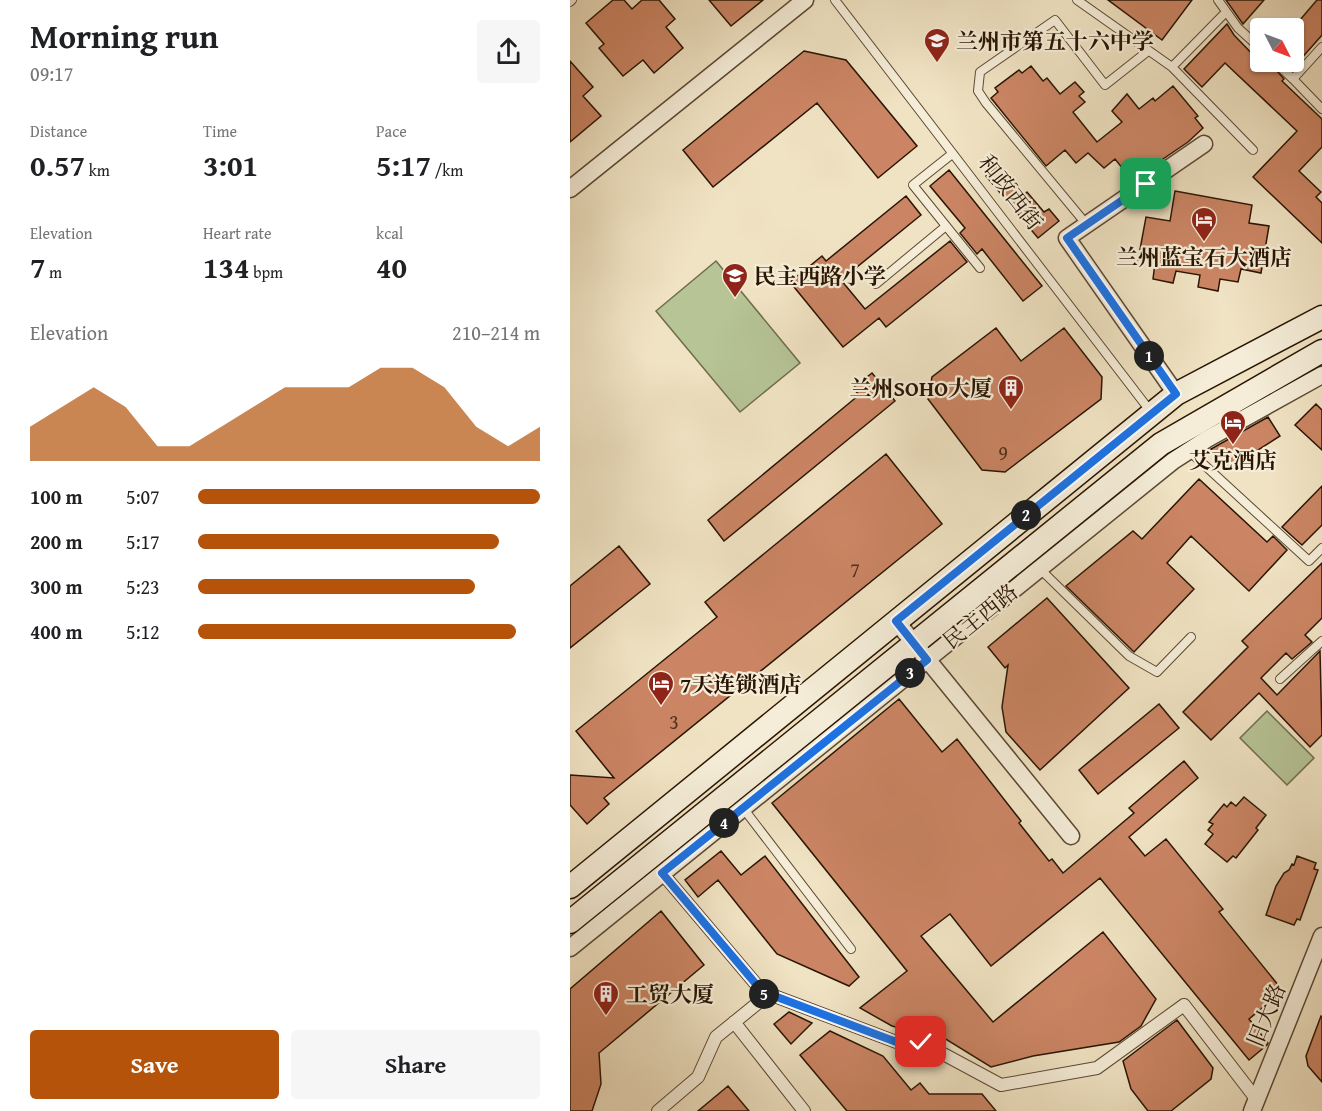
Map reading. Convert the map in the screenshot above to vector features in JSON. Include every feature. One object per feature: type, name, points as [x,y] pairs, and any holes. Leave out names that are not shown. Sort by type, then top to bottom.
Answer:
[{"type":"main road","points":[[570,887],[1176,394],[1322,317]]},
{"type":"main road","name":"民主西路","points":[[570,922],[920,652],[1180,444],[1322,351]]},
{"type":"street","points":[[570,189],[805,0]]},
{"type":"street","points":[[1176,394],[1067,238],[1204,144]]},
{"type":"street","name":"民主西路","points":[[570,948],[743,808],[920,652],[1039,568],[1180,444],[1322,375]]},
{"type":"street","points":[[896,621],[1071,836]]},
{"type":"street","points":[[662,873],[766,996]]},
{"type":"street","name":"旧大路","points":[[1255,1105],[1322,936]]},
{"type":"street","points":[[658,1111],[698,1077],[716,1037],[769,994],[899,1043],[921,1042],[1001,1084],[1097,1068],[1184,1005],[1255,1105]]},
{"type":"street","points":[[734,1022],[804,1111]]},
{"type":"lane","name":"和政西街","points":[[835,0],[1151,413]]},
{"type":"lane","points":[[1077,0],[1172,67],[1253,150]]},
{"type":"lane","points":[[1218,0],[1250,37]]},
{"type":"lane","points":[[1172,67],[1226,12]]},
{"type":"lane","points":[[1087,225],[978,92],[980,72],[1055,20],[1105,85],[1148,51]]},
{"type":"lane","points":[[1293,79],[1322,47]]},
{"type":"lane","points":[[1286,72],[1322,109]]},
{"type":"lane","points":[[952,154],[913,185],[980,268]]},
{"type":"lane","points":[[876,284],[946,226]]},
{"type":"lane","points":[[1180,444],[1309,561],[1322,548]]},
{"type":"lane","points":[[1039,568],[1129,656],[1157,672],[1191,637]]},
{"type":"lane","points":[[1280,679],[1322,641]]},
{"type":"lane","points":[[743,808],[850,949]]},
{"type":"green space","points":[[716,261],[800,363],[740,412],[656,311]]},
{"type":"green space","points":[[1267,711],[1314,758],[1287,785],[1240,738]]},
{"type":"building","points":[[613,0],[624,0],[632,9],[642,0],[659,0],[675,19],[666,27],[683,48],[654,73],[643,60],[623,76],[599,48],[604,44],[586,23]]},
{"type":"building","points":[[709,0],[763,0],[731,26]]},
{"type":"building","points":[[1108,0],[1192,0],[1162,40]]},
{"type":"building","points":[[1226,0],[1264,0],[1243,24]]},
{"type":"building","points":[[1317,0],[1322,0],[1322,35],[1304,55],[1304,18],[1302,18]]},
{"type":"building","points":[[1227,24],[1250,52],[1250,72],[1278,72],[1284,79],[1282,81],[1322,119],[1322,147],[1299,171],[1321,192],[1316,197],[1322,203],[1322,243],[1253,177],[1297,131],[1225,63],[1202,87],[1184,69]]},
{"type":"building","points":[[804,51],[846,60],[917,146],[878,178],[817,103],[713,187],[683,150]]},
{"type":"building","points":[[570,61],[593,87],[583,96],[601,116],[570,142]]},
{"type":"building","points":[[1031,66],[1043,81],[1047,78],[1060,94],[1075,82],[1084,92],[1079,96],[1085,102],[1073,112],[1097,142],[1122,122],[1112,111],[1127,94],[1139,109],[1153,98],[1155,101],[1173,86],[1198,116],[1195,118],[1203,128],[1188,142],[1132,180],[1115,159],[1104,168],[1088,153],[1076,163],[1065,150],[1046,166],[991,98],[998,92],[995,88],[1019,70],[1022,73]]},
{"type":"building","points":[[1000,165],[1025,194],[1027,192],[1044,212],[1049,209],[1059,221],[1038,238],[986,176]]},
{"type":"building","points":[[949,170],[1042,286],[1023,301],[982,249],[977,254],[960,233],[965,228],[930,186]]},
{"type":"building","name":"兰州蓝宝石大酒店","points":[[1175,191],[1252,205],[1249,223],[1269,226],[1261,273],[1241,269],[1238,282],[1220,279],[1218,291],[1198,287],[1200,275],[1176,271],[1173,283],[1153,279],[1155,263],[1138,260],[1146,217],[1170,221]]},
{"type":"building","points":[[906,196],[921,215],[841,280],[865,309],[950,241],[967,262],[886,327],[879,318],[843,347],[790,282],[822,256],[826,261]]},
{"type":"building","name":"兰州SOHO大厦","points":[[996,328],[1021,361],[1064,328],[1102,377],[1101,399],[1005,472],[982,470],[928,399],[932,377]]},
{"type":"building","points":[[872,373],[895,401],[724,541],[708,520],[859,395],[853,388]]},
{"type":"building","points":[[1316,404],[1322,410],[1322,450],[1295,425]]},
{"type":"building","points":[[1268,417],[1280,436],[1225,471],[1211,449]]},
{"type":"building","points":[[886,454],[942,524],[604,798],[609,804],[587,824],[570,805],[570,775],[614,778],[576,731],[717,617],[705,602]]},
{"type":"building","points":[[1199,479],[1267,542],[1273,536],[1287,550],[1249,591],[1191,536],[1167,563],[1194,589],[1134,652],[1066,586],[1133,531],[1142,539]]},
{"type":"building","points":[[1322,486],[1322,525],[1302,545],[1282,527]]},
{"type":"building","points":[[619,546],[650,584],[570,648],[570,586]]},
{"type":"building","points":[[1322,563],[1322,618],[1305,635],[1312,642],[1292,659],[1286,653],[1261,678],[1277,695],[1320,651],[1322,735],[1310,747],[1259,693],[1211,740],[1183,712],[1248,647],[1242,641]]},
{"type":"building","points":[[1047,598],[1129,688],[1040,770],[1006,732],[1002,707],[1008,665],[1005,668],[988,647]]},
{"type":"building","points":[[899,699],[942,752],[957,739],[1049,861],[1052,859],[1063,873],[1134,813],[1129,808],[1184,761],[1198,778],[1129,837],[1145,856],[1166,839],[1223,909],[1219,912],[1283,991],[1249,1019],[1268,1043],[1267,1045],[1249,1060],[1100,878],[991,966],[950,914],[921,936],[993,1022],[1103,932],[1156,999],[1141,1026],[1119,1042],[1033,1056],[991,1067],[923,1025],[910,1031],[892,1026],[860,1008],[907,971],[772,803]]},
{"type":"building","points":[[1159,704],[1179,728],[1098,794],[1079,770]]},
{"type":"building","points":[[1244,797],[1266,815],[1256,828],[1258,830],[1236,858],[1233,856],[1227,862],[1205,844],[1213,834],[1208,830],[1213,824],[1209,822],[1224,804],[1227,807],[1231,802],[1236,806]]},
{"type":"building","points":[[721,851],[741,875],[765,856],[859,977],[849,986],[777,954],[718,880],[698,897],[685,880]]},
{"type":"building","points":[[1297,856],[1316,863],[1314,869],[1318,870],[1300,920],[1297,919],[1294,925],[1266,915],[1276,886],[1284,873],[1292,864],[1294,865]]},
{"type":"building","name":"工贸大厦","points":[[661,911],[704,965],[599,1053],[601,1084],[592,1111],[570,1111],[570,989]]},
{"type":"building","points":[[789,1012],[812,1023],[791,1044],[774,1024]]},
{"type":"building","points":[[1321,1016],[1322,1082],[1308,1066],[1306,1056]]},
{"type":"building","points":[[1177,1020],[1213,1068],[1211,1079],[1171,1111],[1148,1111],[1131,1089],[1123,1061]]},
{"type":"building","points":[[830,1031],[883,1056],[911,1090],[920,1083],[929,1094],[982,1094],[996,1111],[847,1111],[800,1055]]},
{"type":"building","points":[[728,1086],[749,1111],[698,1111]]},
{"type":"place","name":"兰州市第五十六中学","points":[[937,64]]},
{"type":"place","name":"兰州蓝宝石大酒店","points":[[1204,243]]},
{"type":"place","name":"民主西路小学","points":[[735,299]]},
{"type":"place","name":"兰州SOHO大厦","points":[[1011,411]]},
{"type":"place","name":"艾克酒店","points":[[1233,446]]},
{"type":"place","name":"7天连锁酒店","points":[[661,707]]},
{"type":"place","name":"工贸大厦","points":[[606,1017]]},
{"type":"route","points":[[921,1042],[899,1043],[769,994],[766,996],[662,873],[927,660],[896,621],[1176,394],[1067,238],[1146,184]]}]
